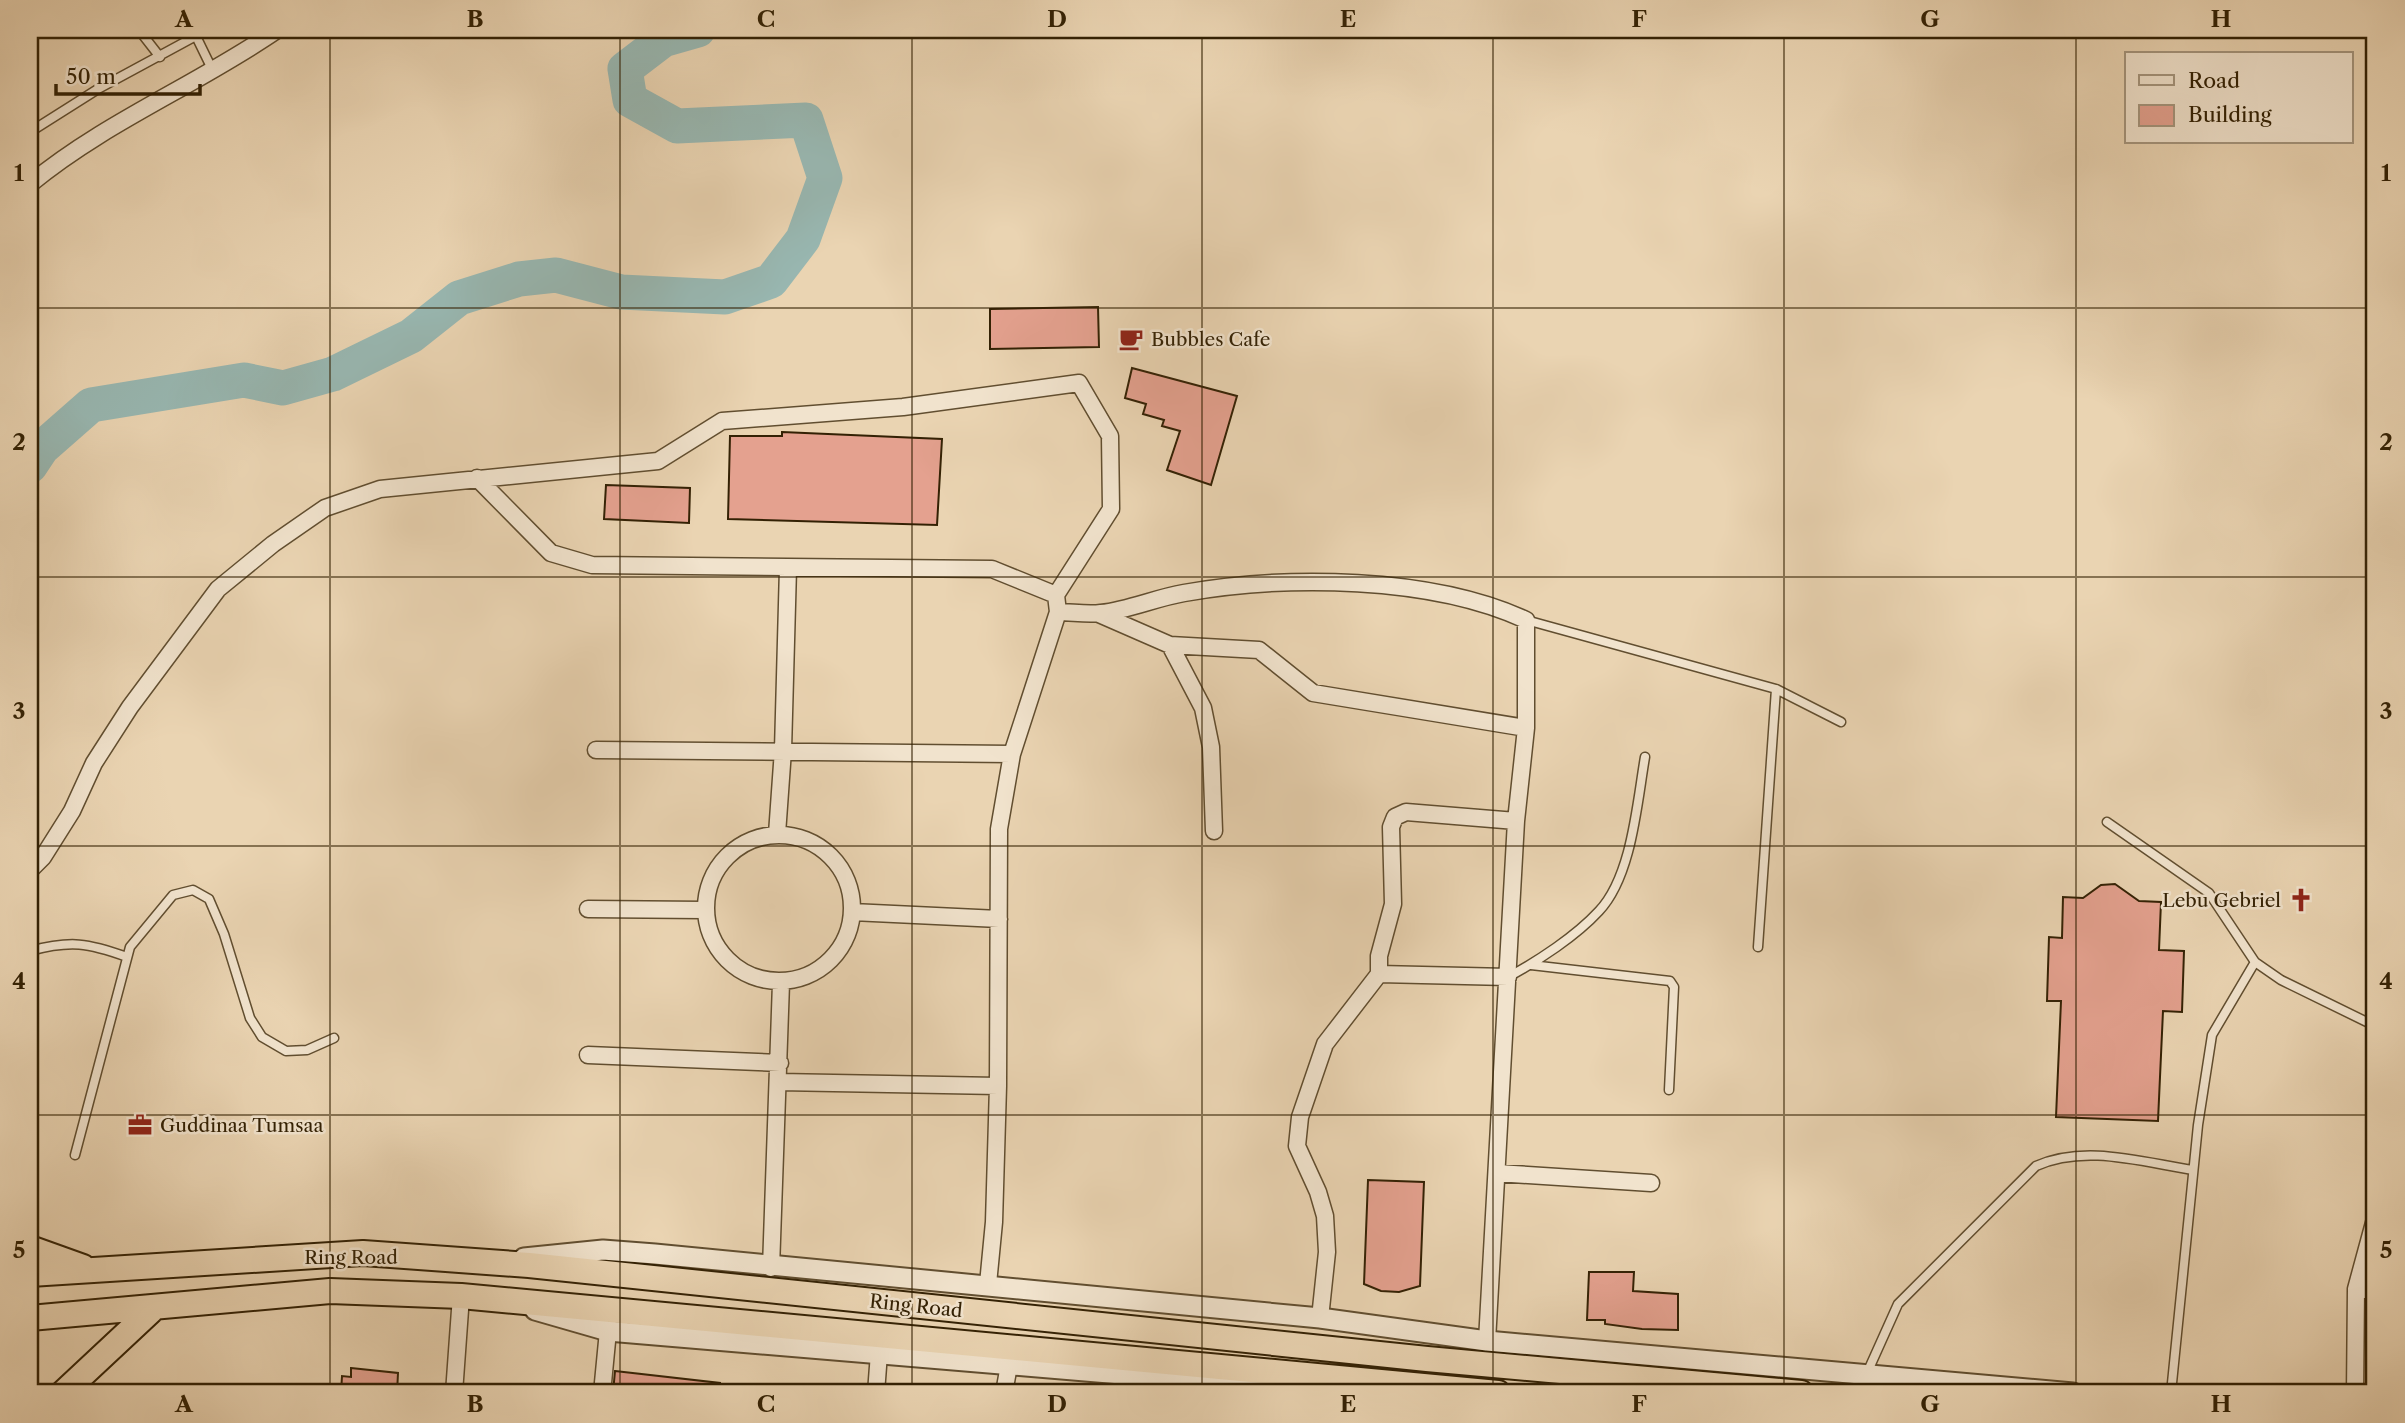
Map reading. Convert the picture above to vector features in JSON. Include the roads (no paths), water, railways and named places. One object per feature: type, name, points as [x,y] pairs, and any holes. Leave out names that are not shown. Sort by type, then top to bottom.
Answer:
[{"type":"highway","points":[[30,1248],[97,1272]]},
{"type":"highway","name":"Ring Road","points":[[30,1274],[97,1272],[259,1258],[363,1253],[488,1262],[1427,1359],[1801,1393]]},
{"type":"highway","name":"Ring Road","points":[[30,1318],[330,1291],[461,1296],[1499,1393]]},
{"type":"highway","points":[[63,1393],[155,1307]]},
{"type":"street","points":[[30,184],[162,96],[276,30]]},
{"type":"street","points":[[30,870],[43,857],[72,811],[94,763],[130,706],[219,589],[273,544],[325,508],[380,489],[658,461],[722,421],[903,407],[1079,383],[1110,436],[1111,509],[1056,595],[1058,612],[1012,754],[999,829],[998,1086],[994,1222],[988,1284]]},
{"type":"street","points":[[477,478],[551,553],[592,565],[992,569],[1056,595]]},
{"type":"street","points":[[777,834],[783,750],[788,568]]},
{"type":"street","points":[[1058,612],[1098,614],[1184,593],[1228,587],[1350,584],[1449,595],[1481,602],[1526,620],[1526,728],[1516,821],[1487,1341]]},
{"type":"street","points":[[1098,614],[1170,645],[1259,650],[1313,693],[1526,728]]},
{"type":"street","points":[[1170,645],[1203,708],[1211,747],[1214,831]]},
{"type":"street","points":[[596,750],[1012,754]]},
{"type":"street","points":[[1320,1318],[1327,1252],[1325,1216],[1318,1192],[1297,1146],[1300,1117],[1325,1044],[1378,974],[1393,904],[1391,827],[1395,817],[1406,812],[1516,821]]},
{"type":"street","points":[[777,834],[801,838],[823,849],[839,866],[850,888],[852,912],[848,935],[836,954],[820,970],[799,980],[781,983],[754,978],[735,967],[719,951],[709,930],[704,910],[709,886],[719,866],[735,849],[755,839],[777,834]]},
{"type":"street","points":[[588,909],[704,910]]},
{"type":"street","points":[[852,912],[999,919]]},
{"type":"street","points":[[1378,974],[1508,977]]},
{"type":"street","points":[[771,1268],[781,983]]},
{"type":"street","points":[[588,1055],[780,1063]]},
{"type":"street","points":[[779,1082],[998,1086]]},
{"type":"street","points":[[1497,1172],[1651,1183]]},
{"type":"street","points":[[2355,1393],[2356,1289],[2375,1219]]},
{"type":"street","points":[[488,1262],[603,1250],[771,1268],[988,1284],[1320,1318],[1487,1341],[2073,1393]]},
{"type":"street","points":[[2356,1289],[2375,1291]]},
{"type":"street","points":[[454,1393],[461,1296]]},
{"type":"street","points":[[500,1299],[608,1331],[879,1353],[1254,1390],[1346,1393]]},
{"type":"street","points":[[602,1393],[608,1331]]},
{"type":"street","points":[[876,1393],[879,1353]]},
{"type":"street","points":[[1004,1393],[1009,1365]]},
{"type":"lane","points":[[139,30],[160,57]]},
{"type":"lane","points":[[30,132],[98,89],[160,57],[194,34],[207,30]]},
{"type":"lane","points":[[194,34],[212,69]]},
{"type":"lane","points":[[1526,620],[1776,688],[1840,722]]},
{"type":"lane","points":[[1758,947],[1776,688]]},
{"type":"lane","points":[[1508,977],[1531,965],[1600,910],[1618,880],[1631,840],[1646,757]]},
{"type":"lane","points":[[2107,822],[2209,893],[2255,962],[2281,980],[2375,1026]]},
{"type":"lane","points":[[75,1155],[130,947],[173,895],[193,890],[209,899],[250,1018],[262,1037],[286,1051],[307,1050],[334,1038]]},
{"type":"lane","points":[[30,951],[71,942],[99,946],[127,957]]},
{"type":"lane","points":[[2171,1393],[2193,1170],[2212,1035],[2255,962]]},
{"type":"lane","points":[[1531,965],[1670,981],[1674,987],[1669,1090]]},
{"type":"lane","points":[[1866,1376],[1898,1304],[2036,1166],[2056,1157],[2077,1153],[2193,1170]]},
{"type":"waterway","points":[[30,466],[42,448],[91,405],[244,380],[283,388],[333,374],[411,336],[459,298],[519,279],[556,275],[621,292],[725,297],[771,281],[803,239],[825,178],[806,120],[677,126],[630,100],[625,69],[663,40],[698,30]]},
{"type":"place","name":"Bubbles Cafe","points":[[1131,339]]},
{"type":"place","name":"Lebu Gebriel","points":[[2301,900]]},
{"type":"place","name":"Guddinaa Tumsaa","points":[[140,1125]]}]
